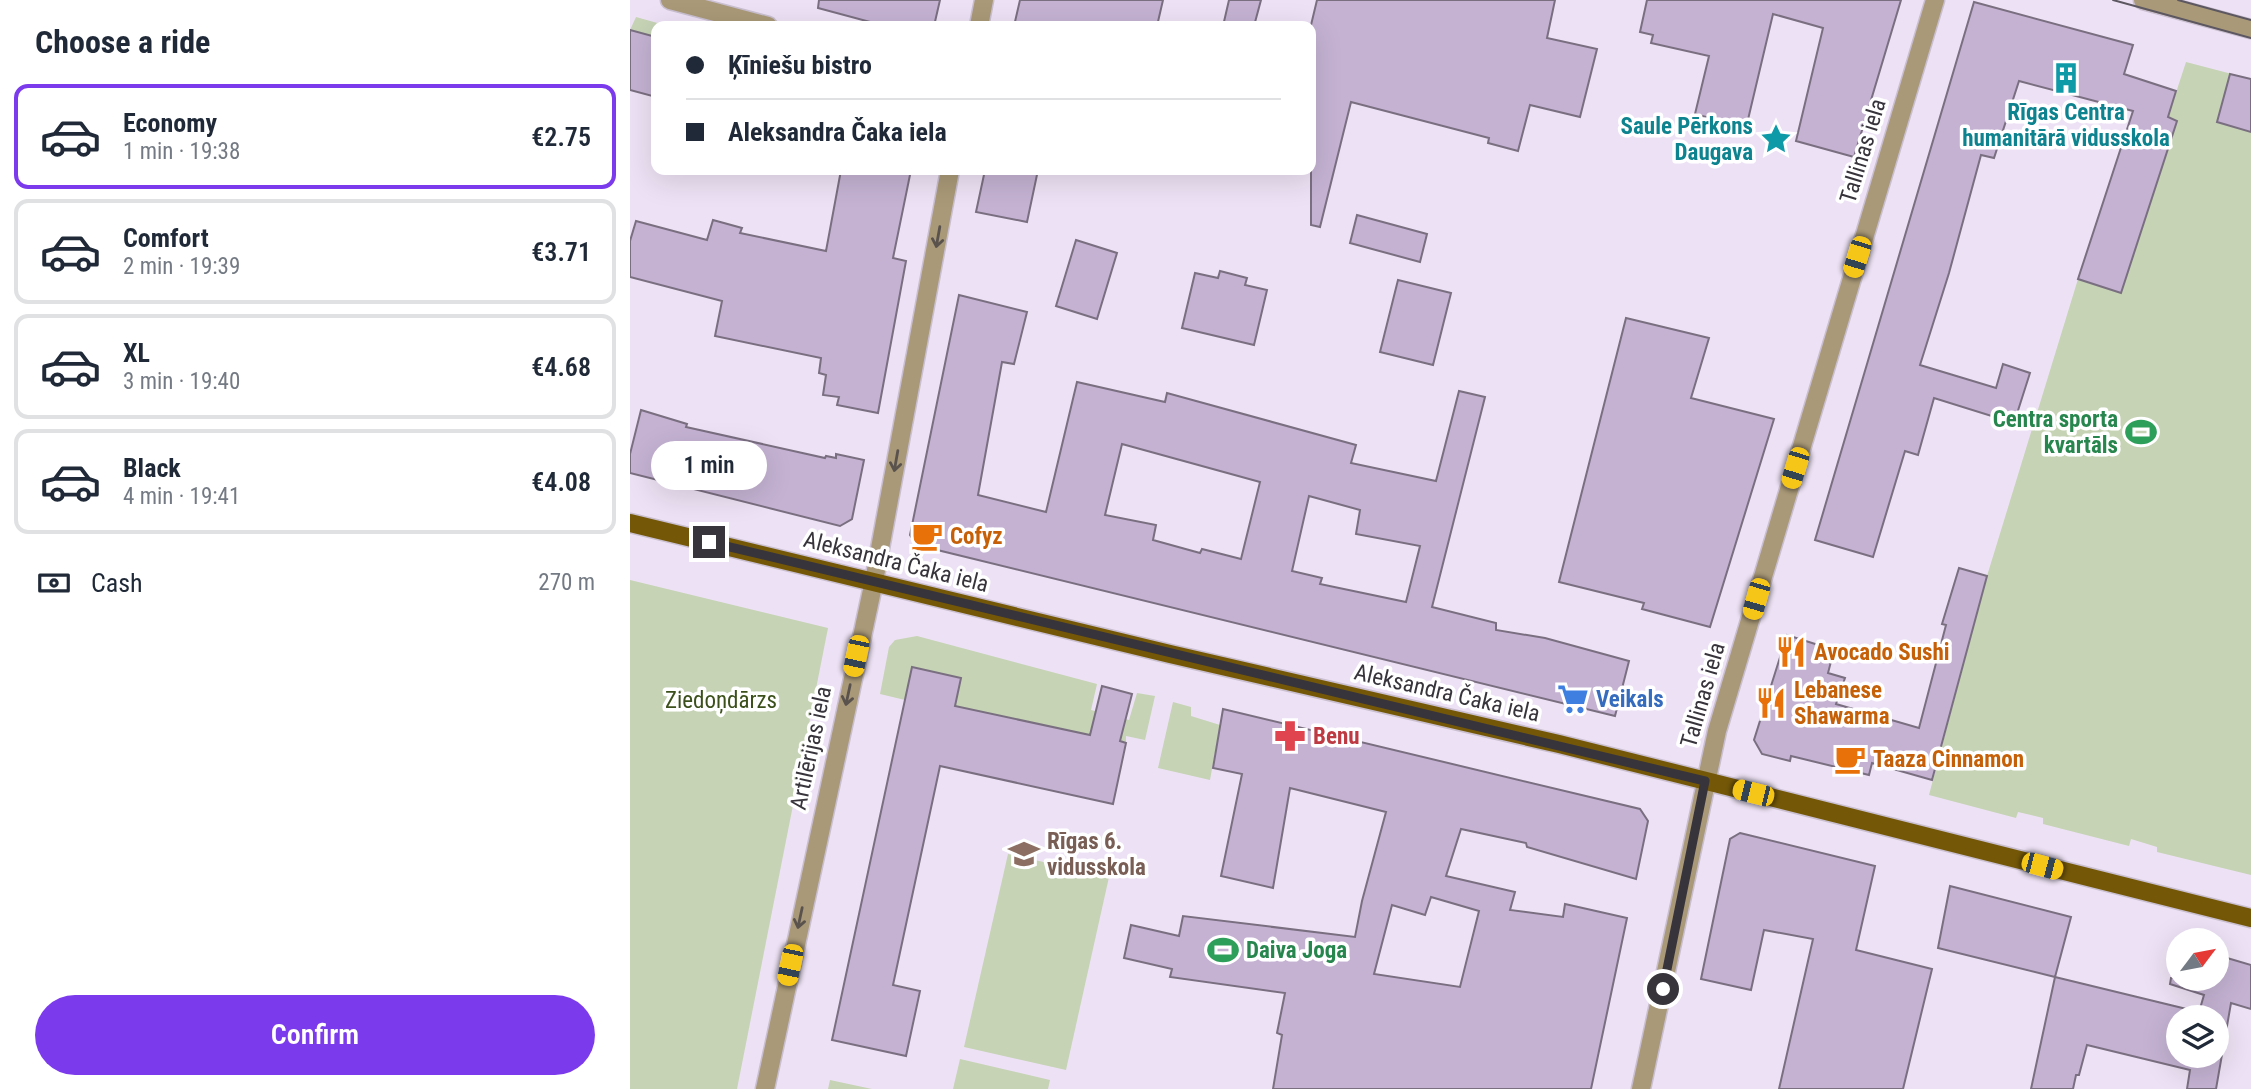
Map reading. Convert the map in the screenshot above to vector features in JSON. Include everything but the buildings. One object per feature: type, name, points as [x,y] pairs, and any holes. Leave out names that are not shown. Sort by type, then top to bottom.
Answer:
[{"type":"main road","name":"Aleksandra Čaka iela","points":[[630,523],[1705,781],[2251,918]]},
{"type":"street","points":[[670,0],[749,21]]},
{"type":"street","points":[[980,21],[984,0]]},
{"type":"street","name":"Tallinas iela","points":[[1642,1089],[1717,731],[1935,0]]},
{"type":"street","points":[[2143,0],[2251,29]]},
{"type":"street","name":"Artilērijas iela","points":[[765,1089],[823,808],[874,581],[949,175]]},
{"type":"green space","points":[[636,17],[651,21],[651,36],[630,30]]},
{"type":"green space","name":"Centra sporta kvartāls","points":[[2186,62],[2251,79],[2251,875],[2157,852],[2157,847],[2131,839],[2129,846],[2043,824],[2043,818],[2018,812],[2016,818],[1929,795],[1987,576],[2078,279],[2168,117]]},
{"type":"green space","name":"Ziedoņdārzs","points":[[630,580],[828,628],[737,1089],[630,1089]]},
{"type":"green space","points":[[917,636],[1097,684],[1091,710],[1129,720],[1137,693],[1155,696],[1145,740],[1126,736],[1126,743],[955,706],[961,678],[913,667],[905,700],[880,694],[889,647],[895,640]]},
{"type":"green space","points":[[1173,702],[1191,707],[1191,716],[1220,725],[1210,780],[1158,768]]},
{"type":"green space","points":[[1008,854],[1109,877],[1066,1070],[964,1047]]},
{"type":"green space","points":[[960,1059],[1050,1080],[1048,1089],[953,1089]]},
{"type":"green space","points":[[830,1080],[872,1089],[828,1089]]},
{"type":"tram line","points":[[2113,0],[2251,38]]},
{"type":"tram line","points":[[2178,0],[2251,20]]},
{"type":"place","name":"Rīgas Centra humanitārā vidusskola","points":[[2066,78]]},
{"type":"place","name":"Saule Pērkons Daugava","points":[[1776,139]]},
{"type":"place","name":"Centra sporta kvartāls","points":[[2141,432]]},
{"type":"place","name":"Cofyz","points":[[927,536]]},
{"type":"place","name":"Avocado Sushi","points":[[1791,652]]},
{"type":"place","name":"Veikals","points":[[1573,699]]},
{"type":"place","name":"Lebanese Shawarma","points":[[1771,703]]},
{"type":"place","name":"Benu","points":[[1290,736]]},
{"type":"place","name":"Taaza Cinnamon","points":[[1850,759]]},
{"type":"place","name":"Rīgas 6. vidusskola","points":[[1024,854]]},
{"type":"place","name":"Daiva Joga","points":[[1223,950]]},
{"type":"route","points":[[709,542],[1705,781],[1663,989]]}]
